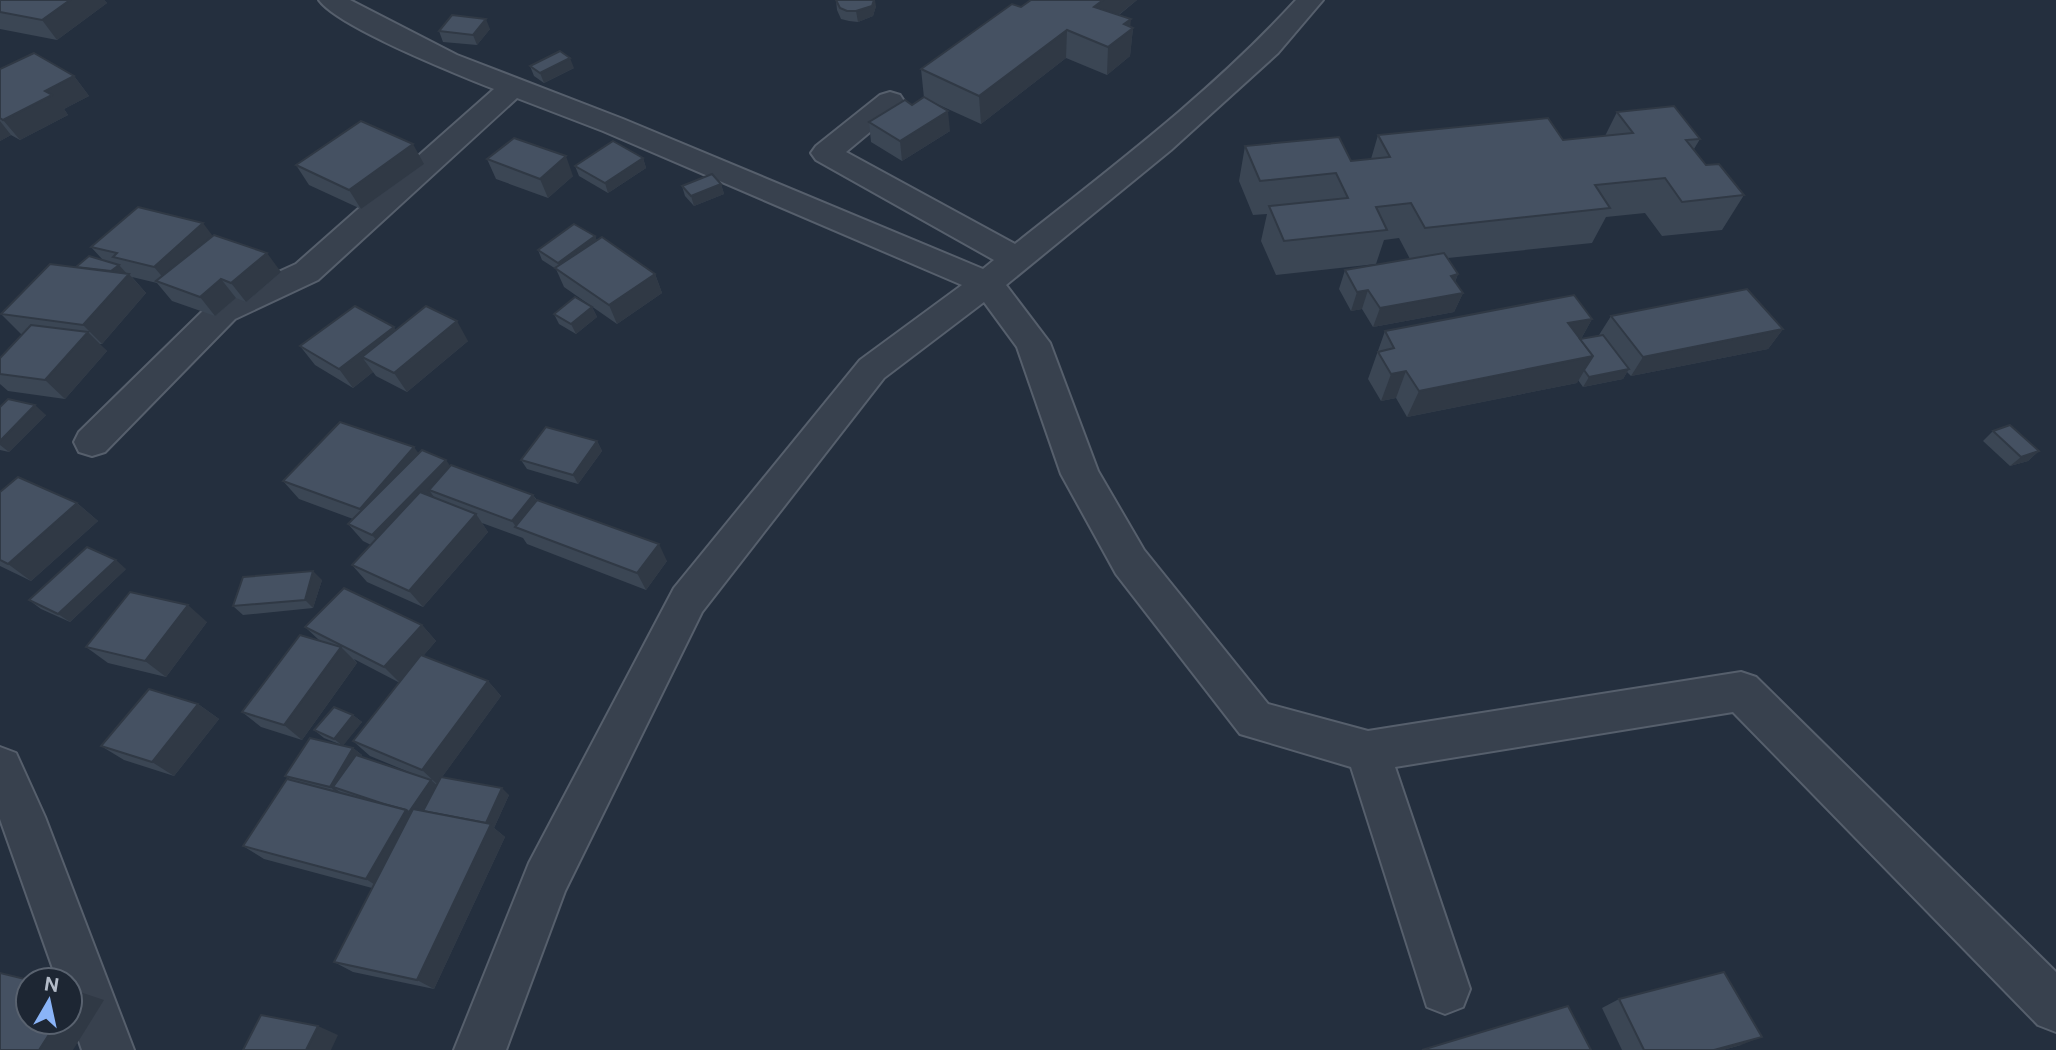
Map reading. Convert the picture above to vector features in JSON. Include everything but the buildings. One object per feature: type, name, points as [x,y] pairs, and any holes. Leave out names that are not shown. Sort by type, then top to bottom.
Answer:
[{"type":"street","points":[[332,0],[409,43],[987,284],[1033,342],[1080,474],[1130,562],[1255,720],[1368,751],[1741,691],[2056,1007]]},
{"type":"street","points":[[480,1050],[546,880],[688,600],[872,369],[987,284],[1161,143],[1268,47],[1310,0]]},
{"type":"street","points":[[92,442],[223,311],[307,272],[514,86]]},
{"type":"street","points":[[890,101],[826,153],[1017,259]]},
{"type":"street","points":[[1368,751],[1445,989]]},
{"type":"street","points":[[0,768],[27,830],[108,1050]]}]
